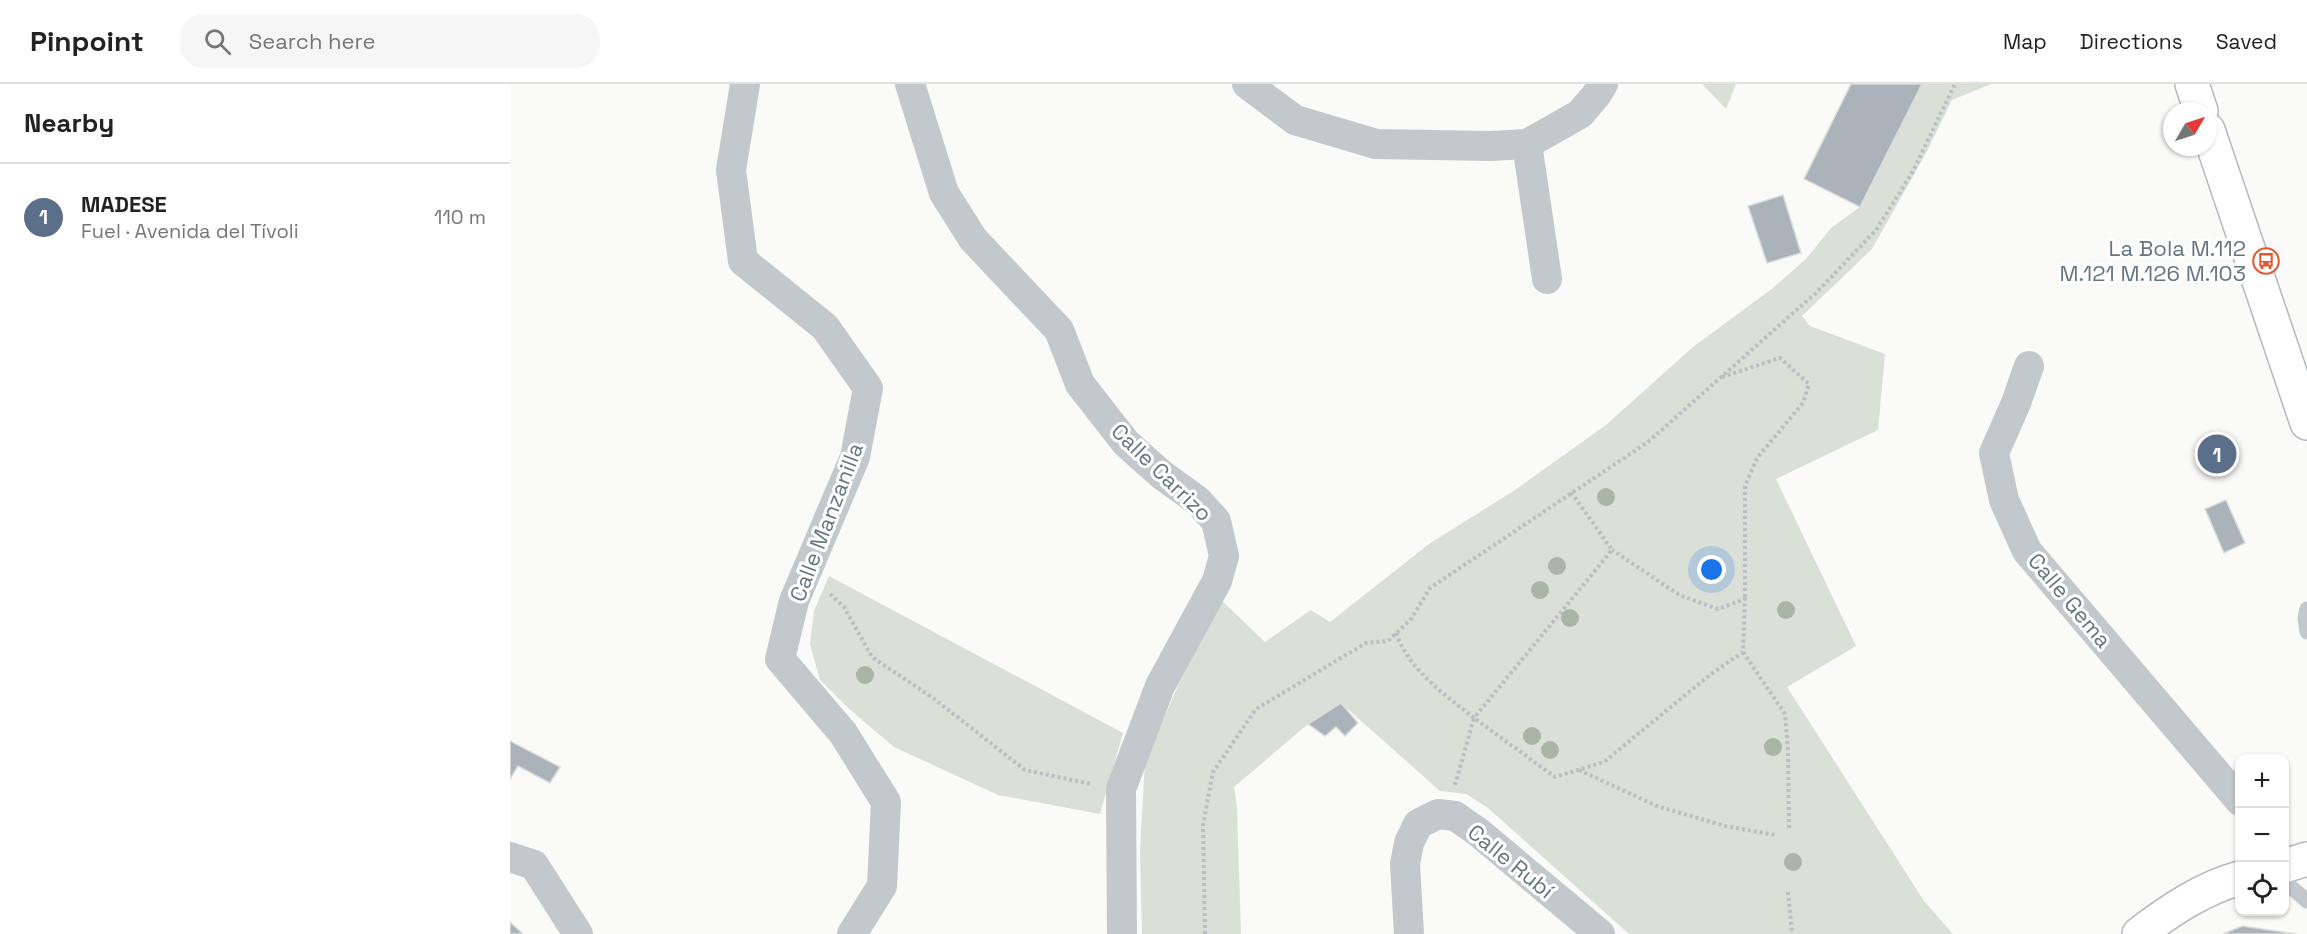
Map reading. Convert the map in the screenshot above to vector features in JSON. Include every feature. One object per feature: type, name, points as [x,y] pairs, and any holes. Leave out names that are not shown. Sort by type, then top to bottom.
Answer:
[{"type":"main road","points":[[2192,84],[2199,102]]},
{"type":"main road","points":[[2217,156],[2307,423]]},
{"type":"main road","points":[[2139,934],[2169,911],[2224,882],[2235,879]]},
{"type":"street","name":"Calle Manzanilla","points":[[746,84],[731,170],[743,261],[825,327],[868,388],[855,457],[794,601],[780,659],[843,733],[886,802],[882,886],[852,934]]},
{"type":"street","name":"Calle Carrizo","points":[[910,84],[944,193],[972,239],[1059,330],[1080,384],[1126,443],[1162,476],[1198,501],[1216,521],[1224,556],[1217,581],[1160,686],[1121,789],[1122,934]]},
{"type":"street","points":[[1247,84],[1295,120],[1376,144],[1491,146],[1527,144],[1580,114],[1603,84]]},
{"type":"street","points":[[1527,144],[1547,279]]},
{"type":"street","name":"Calle Gema","points":[[2029,366],[1994,453],[2004,500],[2027,551],[2235,795]]},
{"type":"street","name":"Calle Rubí","points":[[1409,934],[1405,864],[1409,843],[1418,824],[1438,814],[1455,816],[1478,832],[1600,934]]},
{"type":"street","points":[[510,857],[534,866],[578,934]]},
{"type":"lane","points":[[2307,609],[2305,618],[2307,632]]},
{"type":"lane","points":[[2291,865],[2307,901]]},
{"type":"path","points":[[1205,934],[1203,825],[1213,772],[1256,709],[1366,644],[1388,641],[1411,619],[1430,588],[1648,442],[1818,291],[1876,230],[1912,173],[1956,84]]},
{"type":"path","points":[[1719,378],[1780,358],[1809,384],[1803,404],[1757,458],[1745,486],[1743,652],[1785,714],[1789,831]]},
{"type":"path","points":[[1571,492],[1612,550],[1681,596],[1718,609],[1745,599]]},
{"type":"path","points":[[1447,815],[1474,718],[1612,550]]},
{"type":"path","points":[[806,572],[844,607],[872,657],[933,698],[1025,770],[1070,780]]},
{"type":"path","points":[[1396,633],[1402,650],[1418,671],[1474,718],[1555,777],[1604,762],[1711,674],[1743,652]]},
{"type":"path","points":[[1578,770],[1657,806],[1725,826],[1775,836]]},
{"type":"path","points":[[1788,892],[1792,934]]},
{"type":"shaded area","points":[[1702,84],[1736,84],[1726,109]]},
{"type":"shaded area","points":[[1922,84],[1991,84],[1952,100],[1926,153],[1872,249],[1802,316],[1810,326],[1885,354],[1878,430],[1776,479],[1856,646],[1787,687],[1924,901],[1953,934],[1629,934],[1488,808],[1466,794],[1440,791],[1341,703],[1308,724],[1234,787],[1237,808],[1241,934],[1142,934],[1140,850],[1145,762],[1180,681],[1220,599],[1265,642],[1311,610],[1330,622],[1429,544],[1515,490],[1606,425],[1693,347],[1773,288],[1806,259],[1831,228],[1860,207]]},
{"type":"shaded area","points":[[829,576],[1123,733],[1100,814],[998,795],[894,747],[847,707],[820,680],[810,644],[814,611]]},
{"type":"building","points":[[1851,84],[1922,84],[1860,207],[1804,179]]},
{"type":"building","points":[[1783,195],[1801,253],[1767,263],[1748,206]]},
{"type":"building","points":[[2226,500],[2245,543],[2224,553],[2205,509]]},
{"type":"building","points":[[1341,703],[1358,723],[1345,736],[1336,727],[1325,736],[1308,724]]},
{"type":"building","points":[[510,741],[560,767],[550,783],[518,766],[510,779]]},
{"type":"building","points":[[510,922],[522,933],[521,934],[510,934]]},
{"type":"building","points":[[2242,926],[2297,934],[2223,934]]},
{"type":"place","name":"La Bola M.112 M.121 M.126 M.103","points":[[2266,261]]},
{"type":"place","name":"MADESE","points":[[2217,454]]}]
